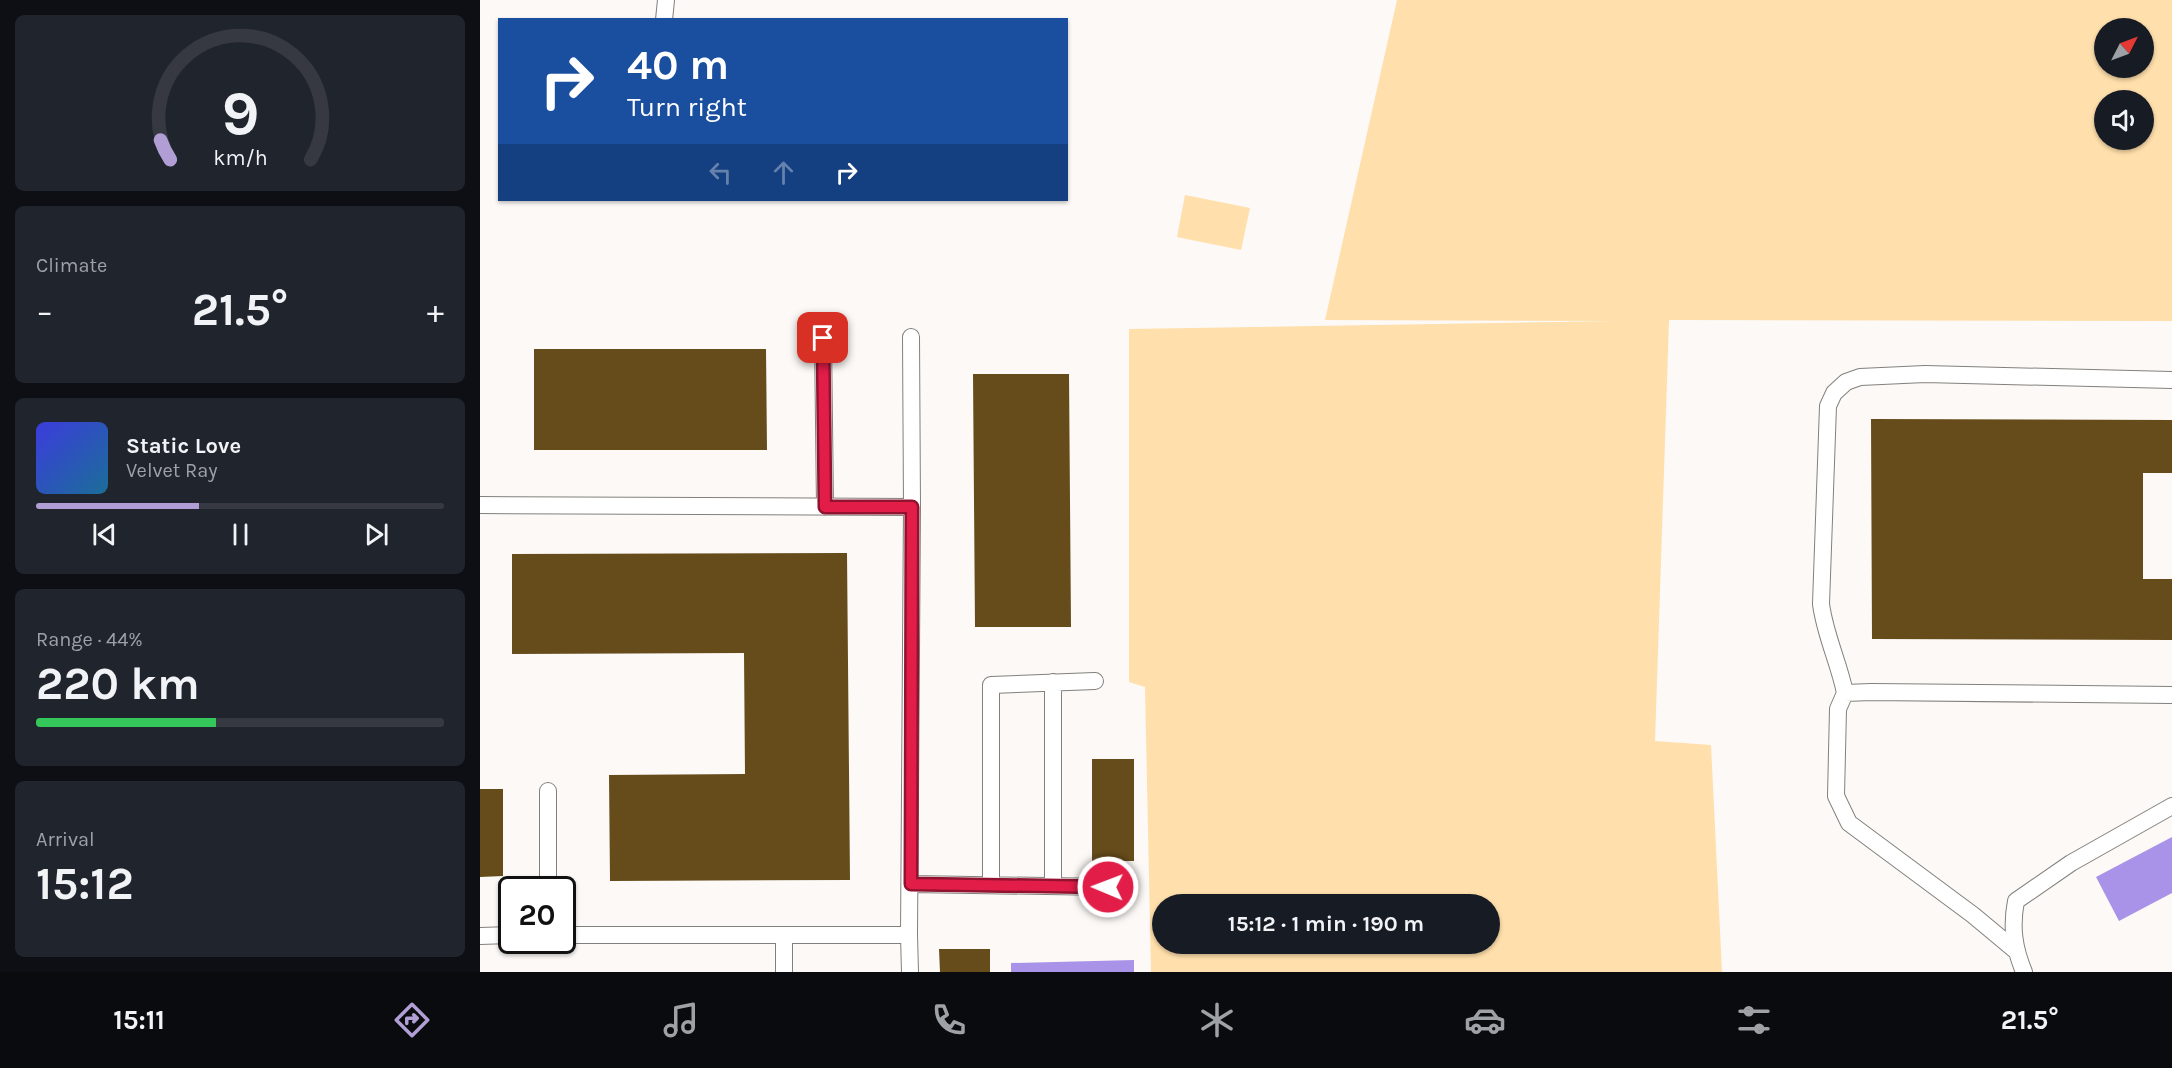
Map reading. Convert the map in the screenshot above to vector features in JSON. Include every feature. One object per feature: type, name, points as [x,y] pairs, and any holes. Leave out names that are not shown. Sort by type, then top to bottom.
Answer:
[{"type":"lane","points":[[664,18],[666,0]]},
{"type":"lane","points":[[910,972],[911,337]]},
{"type":"lane","points":[[823,338],[825,507]]},
{"type":"lane","points":[[2015,950],[1849,823],[1836,796],[1838,709],[1845,693],[1823,623],[1821,604],[1828,406],[1834,393],[1846,382],[1860,377],[1903,375],[2172,380]]},
{"type":"lane","points":[[480,505],[912,507]]},
{"type":"lane","points":[[991,885],[991,685],[1095,681]]},
{"type":"lane","points":[[1053,682],[1053,886]]},
{"type":"lane","points":[[1845,693],[2172,695]]},
{"type":"lane","points":[[548,791],[548,876]]},
{"type":"lane","points":[[2024,972],[2015,950],[2013,918],[2016,901],[2071,863],[2172,806]]},
{"type":"lane","points":[[911,884],[1108,887]]},
{"type":"lane","points":[[480,936],[498,935]]},
{"type":"lane","points":[[576,935],[909,935]]},
{"type":"lane","points":[[784,935],[784,972]]},
{"type":"shaded area","points":[[1397,0],[2172,0],[2172,321],[1669,320],[1655,741],[1711,745],[1722,972],[1151,972],[1145,687],[1129,682],[1129,329],[1616,321],[1325,320]]},
{"type":"shaded area","points":[[1185,195],[1250,208],[1241,250],[1177,237]]},
{"type":"shaded area","points":[[2172,837],[2172,893],[2119,921],[2096,877]]},
{"type":"shaded area","points":[[1134,960],[1134,972],[1011,972],[1011,963]]},
{"type":"building","points":[[534,349],[766,349],[767,450],[534,450]]},
{"type":"building","points":[[973,374],[1069,374],[1071,627],[975,627]]},
{"type":"building","points":[[1871,419],[2172,420],[2172,473],[2143,473],[2143,579],[2172,579],[2172,640],[1872,639]]},
{"type":"building","points":[[847,553],[850,880],[610,881],[609,775],[745,774],[744,653],[512,654],[512,554]]},
{"type":"building","points":[[1092,759],[1134,759],[1134,861],[1092,861]]},
{"type":"building","points":[[480,789],[503,789],[503,876],[480,877]]},
{"type":"building","points":[[939,949],[990,949],[990,972],[940,972]]},
{"type":"route","points":[[823,338],[825,507],[912,507],[911,884],[1108,887]]}]
